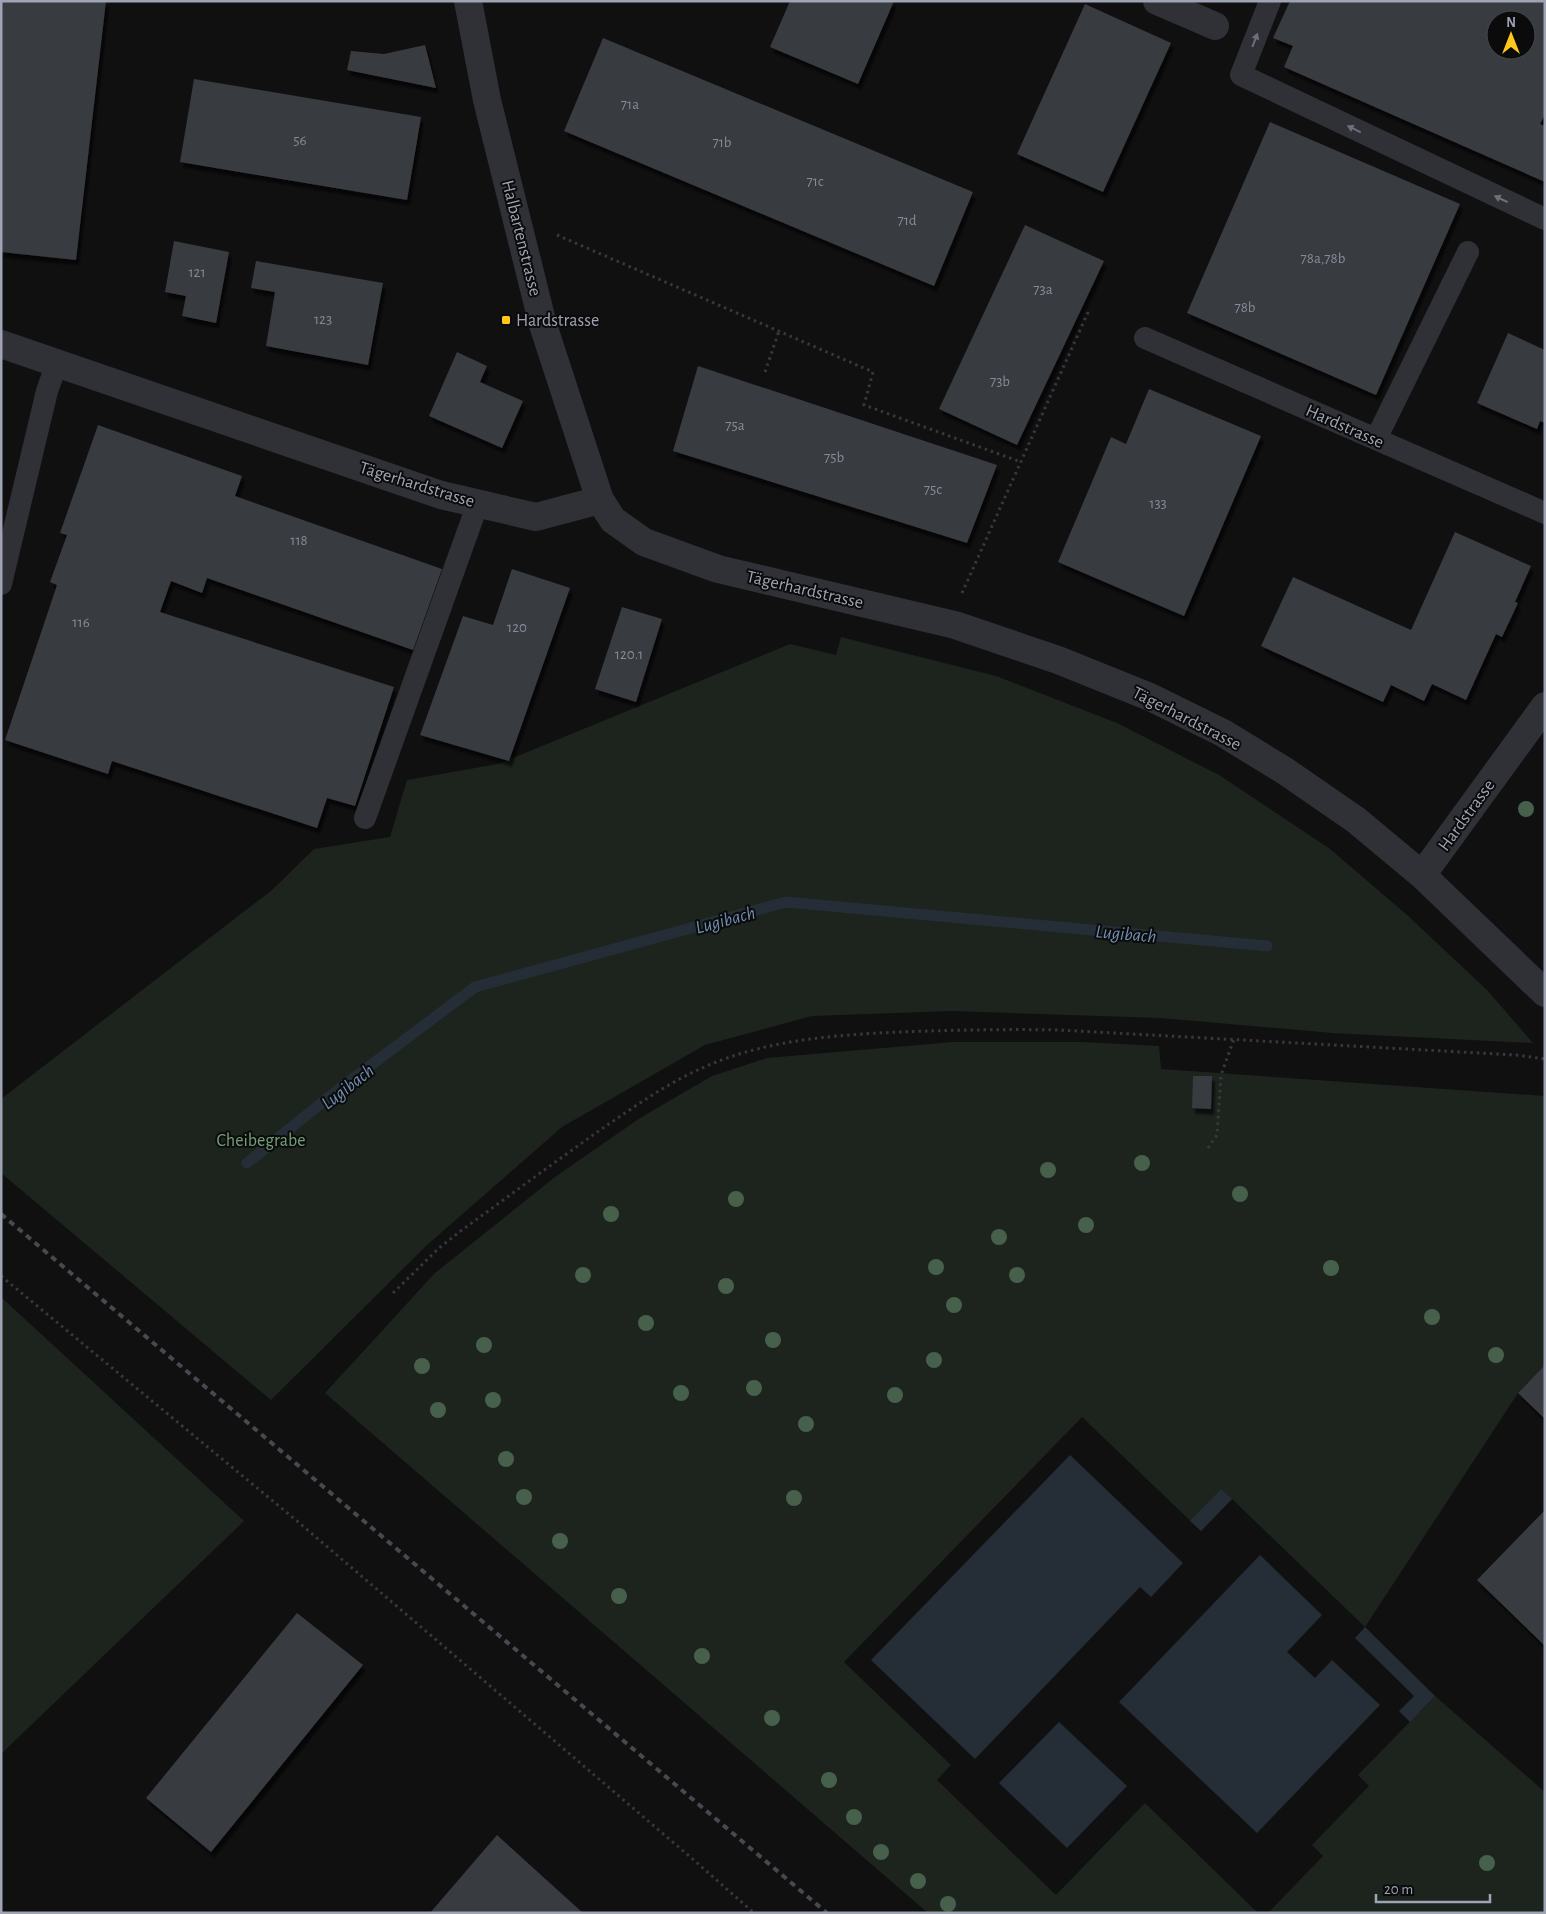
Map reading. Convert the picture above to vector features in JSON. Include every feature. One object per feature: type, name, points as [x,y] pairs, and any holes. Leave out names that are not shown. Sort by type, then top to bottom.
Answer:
[{"type":"street","name":"Halbartenstrasse","points":[[468,1],[487,100],[543,325],[600,500]]},
{"type":"street","points":[[1157,1],[1215,26]]},
{"type":"street","name":"Tägerhardstrasse","points":[[1,344],[442,494],[536,517],[600,500],[613,520],[644,542],[718,569],[955,625],[1058,660],[1150,697],[1223,733],[1285,771],[1356,820],[1422,875],[1545,993]]},
{"type":"street","name":"Hardstrasse","points":[[1422,875],[1545,706]]},
{"type":"lane","points":[[1270,1],[1241,75],[1545,220]]},
{"type":"lane","points":[[1376,439],[1468,252]]},
{"type":"lane","name":"Hardstrasse","points":[[1145,338],[1545,514]]},
{"type":"lane","points":[[1,584],[47,391],[57,363]]},
{"type":"lane","points":[[365,818],[478,503]]},
{"type":"path","points":[[552,233],[873,372],[864,405],[1021,462]]},
{"type":"path","points":[[955,625],[962,595],[1089,310]]},
{"type":"path","points":[[765,372],[778,331]]},
{"type":"path","points":[[393,1293],[447,1242],[638,1104],[699,1069],[751,1050],[812,1039],[877,1033],[984,1028],[1153,1034],[1516,1055],[1545,1059]]},
{"type":"path","points":[[1208,1148],[1218,1135],[1221,1074],[1234,1039]]},
{"type":"path","points":[[1,1276],[297,1521],[695,1860],[754,1913]]},
{"type":"green space","name":"Cheibegrabe","points":[[841,637],[996,676],[1117,723],[1219,775],[1330,849],[1406,914],[1487,990],[1533,1043],[1332,1033],[1161,1018],[952,1011],[812,1016],[705,1045],[562,1127],[427,1245],[271,1400],[1,1173],[1,1099],[272,890],[314,849],[390,837],[407,780],[498,764],[790,644],[836,655]]},
{"type":"green space","points":[[953,1042],[1082,1042],[1159,1046],[1161,1069],[1545,1096],[1545,1365],[1518,1393],[1365,1627],[1232,1499],[1201,1531],[1082,1417],[844,1662],[951,1765],[937,1780],[1056,1895],[1145,1803],[1258,1913],[928,1913],[325,1393],[435,1273],[555,1177],[640,1118],[712,1076],[767,1058]]},
{"type":"green space","points":[[1,1297],[244,1521],[1,1754]]},
{"type":"green space","points":[[1435,1696],[1545,1792],[1545,1913],[1268,1913],[1323,1856],[1312,1845],[1369,1786],[1358,1775]]},
{"type":"shaded area","points":[[1070,1455],[1183,1563],[1151,1597],[1140,1587],[975,1759],[871,1660]]},
{"type":"shaded area","points":[[1221,1489],[1232,1499],[1201,1531],[1190,1521]]},
{"type":"shaded area","points":[[1260,1555],[1322,1615],[1287,1652],[1315,1678],[1332,1660],[1380,1705],[1257,1833],[1119,1702]]},
{"type":"shaded area","points":[[1365,1627],[1435,1696],[1410,1722],[1399,1711],[1414,1696],[1355,1638]]},
{"type":"shaded area","points":[[1059,1722],[1127,1786],[1067,1848],[999,1783]]},
{"type":"building","points":[[1,1],[106,1],[76,260],[1,252]]},
{"type":"building","points":[[790,1],[894,1],[858,84],[770,47]]},
{"type":"building","points":[[1290,1],[1545,1],[1545,114],[1540,124],[1545,126],[1545,182],[1284,67],[1293,46],[1273,38]]},
{"type":"building","points":[[1085,4],[1171,43],[1103,192],[1017,154]]},
{"type":"building","points":[[603,38],[973,192],[934,286],[564,131]]},
{"type":"building","points":[[425,45],[436,88],[347,70],[351,51],[384,54]]},
{"type":"building","points":[[194,79],[421,117],[407,200],[180,162]]},
{"type":"building","points":[[1270,122],[1460,204],[1376,395],[1187,313]]},
{"type":"building","points":[[1025,225],[1104,261],[1017,445],[939,409]]},
{"type":"building","points":[[174,241],[229,252],[216,323],[182,316],[186,296],[165,292]]},
{"type":"building","points":[[256,261],[383,283],[368,365],[266,346],[275,292],[251,288]]},
{"type":"building","points":[[1508,333],[1545,350],[1545,423],[1540,421],[1537,429],[1477,403]]},
{"type":"building","points":[[457,352],[487,366],[480,382],[523,401],[502,448],[429,416]]},
{"type":"building","points":[[698,366],[997,465],[967,543],[673,451]]},
{"type":"building","points":[[1149,389],[1261,436],[1184,616],[1058,562],[1111,437],[1126,444]]},
{"type":"building","points":[[98,425],[242,476],[235,496],[442,569],[413,650],[207,578],[202,593],[171,581],[160,612],[394,687],[355,806],[327,798],[317,828],[112,761],[108,774],[5,740],[57,585],[50,582],[67,535],[60,533]]},
{"type":"building","points":[[1455,532],[1531,566],[1515,602],[1518,603],[1502,637],[1496,634],[1466,700],[1432,684],[1424,701],[1391,685],[1383,702],[1261,646],[1293,577],[1411,630]]},
{"type":"building","points":[[512,569],[570,588],[509,761],[420,735],[463,616],[493,625]]},
{"type":"building","points":[[622,607],[662,619],[636,702],[595,689]]},
{"type":"building","points":[[1193,1076],[1212,1076],[1211,1109],[1192,1108]]},
{"type":"building","points":[[1545,1365],[1545,1419],[1518,1393]]},
{"type":"building","points":[[1545,1510],[1545,1646],[1477,1580]]},
{"type":"building","points":[[297,1613],[363,1665],[211,1852],[146,1798]]},
{"type":"building","points":[[497,1835],[583,1913],[430,1913]]},
{"type":"waterway","name":"Lugibach","points":[[247,1163],[339,1089],[475,987],[786,902],[1267,946]]},
{"type":"railway","points":[[1,1214],[827,1913]]},
{"type":"place","name":"Hardstrasse","points":[[506,320]]}]
